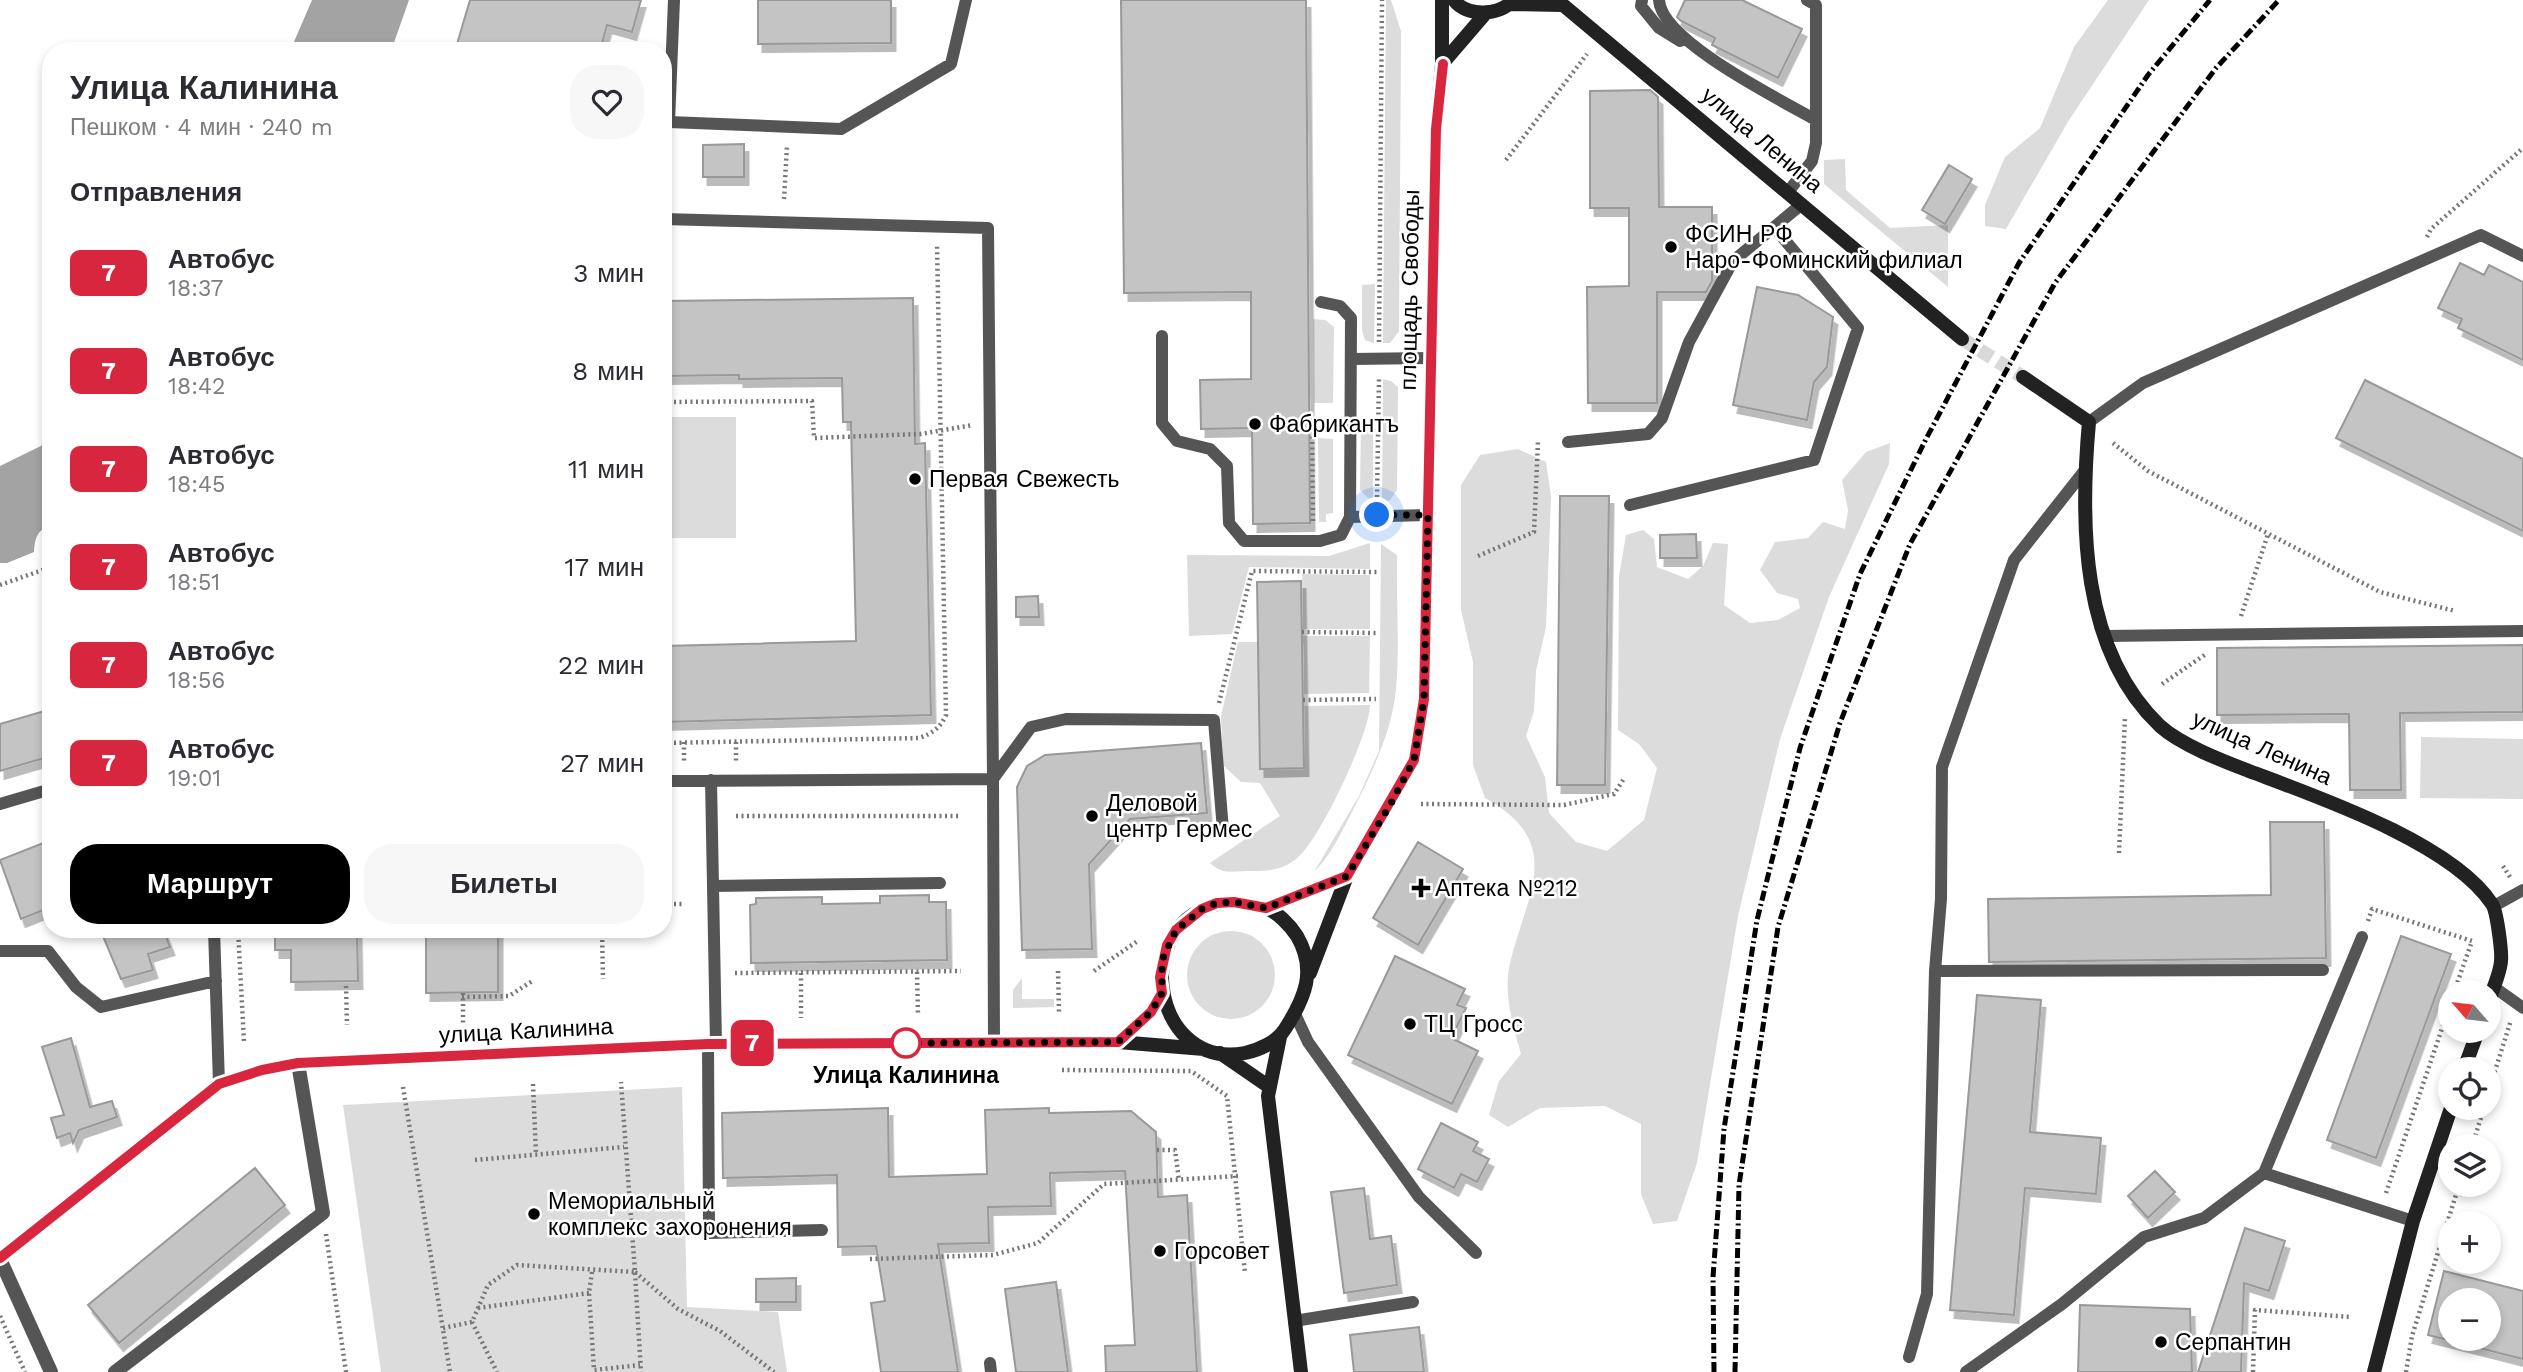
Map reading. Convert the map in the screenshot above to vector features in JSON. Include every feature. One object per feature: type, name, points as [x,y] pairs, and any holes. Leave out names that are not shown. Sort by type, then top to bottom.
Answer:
[{"type":"street","name":"площадь Свободы","points":[[1310,973],[1347,876],[1414,760],[1424,699],[1436,129],[1443,64],[1442,0]]},
{"type":"street","points":[[1454,0],[1458,6],[1485,14]]},
{"type":"street","points":[[1443,64],[1485,14],[1512,2]]},
{"type":"street","name":"улица Ленина","points":[[1512,2],[1559,3],[1962,339]]},
{"type":"street","points":[[2022,377],[2089,422]]},
{"type":"street","name":"улица Ленина","points":[[2089,422],[2085,470],[2086,556],[2105,636],[2124,680],[2161,726],[2219,759],[2322,799],[2420,845],[2464,873],[2494,906]]},
{"type":"street","points":[[1266,908],[1347,876]]},
{"type":"street","points":[[1280,1037],[1249,1052],[1219,1052],[1204,1049],[1175,1023],[1162,993],[1160,977],[1167,945],[1176,930],[1202,909],[1217,903],[1234,902],[1266,908],[1293,928],[1305,949],[1310,973],[1295,1014],[1280,1037],[1268,1086],[1301,1372]]},
{"type":"street","points":[[2494,906],[2501,961],[2495,980]]},
{"type":"street","points":[[1118,1042],[1151,1012],[1162,993]]},
{"type":"street","name":"улица Калинина","points":[[0,1259],[219,1084],[262,1070],[298,1063],[712,1044],[1118,1042],[1204,1049]]},
{"type":"street","points":[[1219,1052],[1268,1086]]},
{"type":"street","points":[[116,1372],[323,1213],[298,1063]]},
{"type":"street","points":[[2374,1372],[2413,1221],[2447,1120]]},
{"type":"street","points":[[0,1259],[51,1372]]},
{"type":"lane","points":[[672,49],[674,0]]},
{"type":"lane","points":[[672,122],[841,129],[951,64],[966,0]]},
{"type":"lane","points":[[1642,0],[1641,6],[1659,28],[1816,120]]},
{"type":"lane","points":[[1659,0],[1660,12],[1675,31],[1721,66]]},
{"type":"lane","points":[[1788,192],[1812,161],[1816,143],[1813,2]]},
{"type":"lane","points":[[1568,442],[1648,434],[1662,418],[1689,341],[1733,261],[1802,204]]},
{"type":"lane","points":[[672,219],[988,228],[994,1042]]},
{"type":"lane","points":[[1630,505],[1814,460],[1858,328],[1774,227]]},
{"type":"lane","points":[[2089,422],[2143,383],[2481,234],[2523,256]]},
{"type":"lane","points":[[1162,336],[1162,423],[1177,442],[1210,449],[1227,466],[1229,523],[1244,541],[1320,541],[1341,535],[1350,517],[1351,359],[1351,318],[1340,306],[1321,302]]},
{"type":"lane","points":[[1351,359],[1431,358]]},
{"type":"lane","points":[[1909,1357],[1927,1294],[1935,971],[1941,899],[1942,767],[2014,560],[2085,470]]},
{"type":"lane","points":[[1350,517],[1428,515]]},
{"type":"lane","points":[[2105,636],[2523,631]]},
{"type":"lane","points":[[993,779],[1031,727],[1066,719],[1214,720],[1223,830]]},
{"type":"lane","points":[[672,781],[993,779]]},
{"type":"lane","points":[[711,780],[713,886],[709,1233],[822,1230]]},
{"type":"lane","points":[[0,804],[42,792]]},
{"type":"lane","points":[[713,886],[940,883]]},
{"type":"lane","points":[[2494,906],[2523,890]]},
{"type":"lane","points":[[1966,1372],[2062,1304],[2144,1237],[2204,1218],[2264,1173],[2362,937]]},
{"type":"lane","points":[[214,938],[219,1084]]},
{"type":"lane","points":[[0,951],[48,951],[76,988],[101,1007],[216,981]]},
{"type":"lane","points":[[1935,971],[2323,970]]},
{"type":"lane","points":[[2501,998],[2520,1006]]},
{"type":"lane","points":[[1295,1014],[1308,1042],[1419,1197],[1476,1254]]},
{"type":"lane","points":[[2264,1173],[2413,1221]]},
{"type":"lane","points":[[1294,1321],[1413,1302]]},
{"type":"path","points":[[1379,343],[1382,0]]},
{"type":"path","points":[[1506,160],[1587,54]]},
{"type":"path","points":[[784,199],[787,145]]},
{"type":"path","points":[[2412,265],[2431,229],[2523,148]]},
{"type":"path","points":[[672,743],[919,738],[932,733],[941,725],[946,715],[938,244]]},
{"type":"path","points":[[1377,503],[1379,379]]},
{"type":"path","points":[[672,402],[812,401],[814,438],[941,432],[990,421]]},
{"type":"path","points":[[1313,526],[1311,420],[1332,420]]},
{"type":"path","points":[[1478,556],[1534,532],[1538,441]]},
{"type":"path","points":[[2113,443],[2148,471],[2380,592],[2458,611]]},
{"type":"path","points":[[0,585],[42,570]]},
{"type":"path","points":[[1214,720],[1252,571],[1377,572]]},
{"type":"path","points":[[1302,632],[1376,633]]},
{"type":"path","points":[[1303,700],[1376,699]]},
{"type":"path","points":[[2119,853],[2126,712]]},
{"type":"path","points":[[736,741],[736,773]]},
{"type":"path","points":[[684,742],[684,773]]},
{"type":"path","points":[[1421,804],[1564,805],[1614,794],[1625,776]]},
{"type":"path","points":[[736,816],[961,816]]},
{"type":"path","points":[[672,904],[684,904]]},
{"type":"path","points":[[2362,937],[2372,909],[2472,941],[2458,980]]},
{"type":"path","points":[[238,938],[244,1042]]},
{"type":"path","points":[[602,938],[603,979]]},
{"type":"path","points":[[1094,971],[1139,940]]},
{"type":"path","points":[[736,973],[961,971]]},
{"type":"path","points":[[1058,971],[1059,1013]]},
{"type":"path","points":[[917,972],[918,1016]]},
{"type":"path","points":[[801,973],[801,1018]]},
{"type":"path","points":[[463,1023],[463,995],[509,996],[534,980]]},
{"type":"path","points":[[346,986],[347,1026]]},
{"type":"path","points":[[2501,1058],[2520,1006]]},
{"type":"path","points":[[2380,1210],[2438,1040]]},
{"type":"path","points":[[1062,1070],[1191,1071],[1227,1096],[1238,1176],[1245,1273]]},
{"type":"path","points":[[621,1082],[641,1372]]},
{"type":"path","points":[[533,1084],[536,1154]]},
{"type":"path","points":[[403,1087],[450,1372]]},
{"type":"path","points":[[475,1160],[624,1147]]},
{"type":"path","points":[[1157,1150],[1175,1150],[1179,1180]]},
{"type":"path","points":[[870,1259],[993,1255],[1038,1243],[1104,1184],[1238,1176]]},
{"type":"path","points":[[2406,1372],[2412,1336],[2455,1197]]},
{"type":"path","points":[[323,1213],[346,1372]]},
{"type":"path","points":[[497,1372],[472,1322],[488,1285],[517,1265],[592,1272],[635,1272],[678,1309],[720,1331],[774,1372]]},
{"type":"path","points":[[592,1272],[589,1293],[594,1371],[640,1365]]},
{"type":"path","points":[[478,1308],[589,1293]]},
{"type":"path","points":[[2253,1372],[2255,1310],[2351,1317]]},
{"type":"path","points":[[0,1316],[24,1372]]},
{"type":"path","points":[[443,1328],[472,1322]]},
{"type":"shaded area","points":[[312,0],[409,0],[394,42],[294,42]]},
{"type":"shaded area","points":[[1386,0],[1391,0],[1401,31],[1399,331],[1390,343],[1383,343]]},
{"type":"shaded area","points":[[2108,0],[2149,0],[2069,120],[2006,229],[1985,226],[1985,205],[2005,157],[2040,128],[2074,47]]},
{"type":"shaded area","points":[[1845,159],[1846,190],[1890,228],[1948,225],[1948,287],[1824,184],[1824,160]]},
{"type":"shaded area","points":[[1375,284],[1374,343],[1365,340],[1362,330],[1362,285]]},
{"type":"shaded area","points":[[1313,319],[1325,320],[1334,327],[1333,403],[1314,403]]},
{"type":"shaded area","points":[[1383,379],[1398,387],[1397,490],[1390,500],[1382,503]]},
{"type":"shaded area","points":[[672,417],[736,417],[736,538],[672,538]]},
{"type":"shaded area","points":[[1361,424],[1373,424],[1373,503],[1360,490]]},
{"type":"shaded area","points":[[1318,438],[1333,439],[1333,513],[1326,514],[1326,522],[1319,522]]},
{"type":"shaded area","points":[[1890,443],[1889,464],[1829,597],[1780,739],[1738,916],[1697,1163],[1677,1221],[1653,1224],[1641,1194],[1641,1124],[1605,1106],[1540,1108],[1508,1127],[1489,1115],[1499,1081],[1521,1054],[1510,1009],[1508,975],[1531,893],[1534,872],[1533,852],[1526,833],[1510,815],[1485,798],[1473,765],[1473,662],[1461,610],[1461,485],[1480,455],[1518,449],[1546,462],[1551,496],[1546,627],[1536,671],[1534,711],[1526,736],[1545,777],[1549,813],[1576,842],[1607,851],[1644,820],[1657,768],[1639,744],[1618,730],[1619,576],[1626,535],[1643,530],[1654,539],[1657,567],[1688,579],[1703,566],[1713,543],[1728,544],[1724,605],[1750,623],[1778,620],[1800,608],[1798,599],[1777,593],[1760,570],[1775,542],[1808,538],[1823,522],[1845,529],[1848,510],[1842,480],[1866,452]]},
{"type":"shaded area","points":[[42,445],[42,530],[35,543],[34,552],[7,563],[0,563],[0,466]]},
{"type":"shaded area","points":[[1370,543],[1370,569],[1249,567],[1232,634],[1189,636],[1187,555],[1329,556]]},
{"type":"shaded area","points":[[1381,544],[1397,555],[1398,656],[1394,705],[1380,753],[1366,784],[1335,845],[1314,872],[1359,796],[1379,751]]},
{"type":"shaded area","points":[[1302,574],[1370,575],[1370,629],[1303,629]]},
{"type":"shaded area","points":[[1303,636],[1370,636],[1369,693],[1304,694]]},
{"type":"shaded area","points":[[1238,642],[1258,642],[1260,770],[1305,768],[1304,706],[1370,705],[1353,762],[1317,832],[1296,859],[1272,870],[1226,872],[1210,863],[1280,816],[1260,783],[1241,782],[1223,765],[1221,716]]},
{"type":"shaded area","points":[[2421,737],[2523,739],[2523,799],[2420,798]]},
{"type":"shaded area","points":[[1231,931],[1248,934],[1262,944],[1272,958],[1275,975],[1272,992],[1262,1006],[1248,1016],[1231,1019],[1214,1016],[1200,1006],[1190,992],[1187,975],[1190,958],[1200,944],[1214,934]]},
{"type":"shaded area","points":[[1022,978],[1022,999],[1054,999],[1054,1007],[1013,1008],[1013,990]]},
{"type":"shaded area","points":[[682,1087],[687,1307],[778,1312],[787,1372],[381,1372],[343,1105]]},
{"type":"building","points":[[470,0],[641,0],[632,32],[607,25],[602,42],[458,42]]},
{"type":"building","points":[[758,0],[891,0],[891,43],[758,44]]},
{"type":"building","points":[[1121,0],[1306,0],[1310,523],[1253,524],[1252,428],[1201,429],[1200,380],[1251,379],[1251,292],[1124,293]]},
{"type":"building","points":[[1685,0],[1742,0],[1802,29],[1778,78],[1712,45],[1715,38],[1681,21],[1677,17]]},
{"type":"building","name":"ФСИН РФ Наро-Фоминский филиал","points":[[1650,90],[1658,97],[1659,207],[1712,207],[1712,281],[1706,292],[1657,292],[1657,403],[1588,403],[1587,287],[1629,286],[1629,208],[1590,208],[1590,91]]},
{"type":"building","points":[[744,144],[744,177],[703,177],[703,145]]},
{"type":"building","points":[[1949,165],[1972,179],[1945,224],[1922,210]]},
{"type":"building","points":[[2460,263],[2484,275],[2489,265],[2523,282],[2523,360],[2458,328],[2462,319],[2438,308]]},
{"type":"building","points":[[1757,287],[1798,295],[1833,317],[1827,367],[1814,382],[1807,420],[1733,405]]},
{"type":"building","points":[[913,298],[915,444],[925,443],[931,715],[672,722],[672,646],[856,641],[851,422],[843,422],[842,378],[739,379],[739,375],[672,376],[672,301]]},
{"type":"building","points":[[2365,380],[2523,459],[2523,531],[2336,438]]},
{"type":"building","points":[[1560,496],[1609,496],[1605,785],[1557,785]]},
{"type":"building","points":[[1696,534],[1697,558],[1660,558],[1660,535]]},
{"type":"building","points":[[1301,581],[1304,768],[1260,769],[1257,582]]},
{"type":"building","points":[[1038,596],[1039,617],[1016,617],[1016,597]]},
{"type":"building","points":[[2523,645],[2523,712],[2400,713],[2401,790],[2350,790],[2349,714],[2217,715],[2217,648]]},
{"type":"building","points":[[42,712],[42,759],[0,771],[0,724]]},
{"type":"building","name":"Деловой центр Гермес","points":[[1201,743],[1207,813],[1130,819],[1089,864],[1092,949],[1022,950],[1017,787],[1027,766],[1045,755]]},
{"type":"building","points":[[2270,822],[2324,822],[2326,958],[1989,962],[1988,899],[2271,895]]},
{"type":"building","name":"Аптека №212","points":[[1418,842],[1463,869],[1418,945],[1373,918]]},
{"type":"building","points":[[42,844],[42,911],[21,919],[0,860]]},
{"type":"building","points":[[929,895],[929,902],[946,902],[947,960],[751,963],[750,905],[756,904],[756,898],[822,897],[822,904],[880,903],[880,896]]},
{"type":"building","points":[[2401,936],[2451,954],[2441,980],[2438,980],[2438,989],[2376,1158],[2327,1140]]},
{"type":"building","points":[[104,938],[166,938],[170,947],[148,954],[153,970],[121,979]]},
{"type":"building","points":[[275,938],[357,938],[358,981],[291,982],[291,950],[275,950]]},
{"type":"building","points":[[426,938],[498,938],[498,992],[426,993]]},
{"type":"building","name":"ТЦ Гросс","points":[[1395,956],[1465,989],[1457,1005],[1466,1008],[1451,1038],[1478,1051],[1452,1104],[1348,1055]]},
{"type":"building","points":[[1977,995],[2041,1000],[2030,1132],[2101,1138],[2096,1194],[2025,1188],[2014,1315],[1950,1310]]},
{"type":"building","points":[[71,1038],[90,1107],[112,1101],[117,1117],[79,1130],[73,1143],[70,1133],[57,1138],[51,1118],[64,1115],[42,1047]]},
{"type":"building","points":[[888,1108],[889,1177],[987,1174],[985,1110],[1049,1108],[1049,1113],[1131,1111],[1156,1132],[1158,1197],[1187,1195],[1197,1372],[1106,1372],[1105,1346],[1135,1345],[1125,1171],[1050,1173],[1051,1206],[988,1207],[989,1243],[938,1244],[958,1372],[881,1372],[871,1303],[885,1301],[876,1246],[838,1247],[837,1175],[723,1178],[722,1113]]},
{"type":"building","points":[[1441,1123],[1478,1142],[1473,1151],[1489,1159],[1477,1182],[1461,1174],[1454,1188],[1418,1169]]},
{"type":"building","points":[[255,1168],[285,1205],[119,1343],[88,1305]]},
{"type":"building","points":[[2155,1171],[2175,1192],[2148,1218],[2128,1196]]},
{"type":"building","points":[[1364,1188],[1370,1239],[1391,1236],[1397,1285],[1344,1293],[1331,1192]]},
{"type":"building","points":[[2245,1228],[2285,1241],[2269,1291],[2244,1283],[2241,1372],[2198,1372]]},
{"type":"building","points":[[2443,1274],[2456,1274],[2523,1291],[2523,1359],[2491,1351],[2501,1351],[2501,1288],[2440,1288]]},
{"type":"building","points":[[796,1278],[796,1302],[756,1302],[756,1279]]},
{"type":"building","points":[[1056,1282],[1068,1372],[1016,1372],[1005,1289]]},
{"type":"building","points":[[2438,1295],[2438,1338],[2428,1335]]},
{"type":"building","name":"Серпантин","points":[[2080,1305],[2190,1309],[2192,1372],[2078,1372]]},
{"type":"building","points":[[1419,1327],[1424,1372],[1354,1372],[1350,1335]]},
{"type":"tunnel","points":[[1962,339],[2023,377]]},
{"type":"railway","points":[[1714,1372],[1713,1277],[1724,1129],[1757,920],[1800,748],[1860,574],[1926,439],[2019,263],[2148,75],[2210,0]]},
{"type":"railway","points":[[1735,1372],[1739,1185],[1778,927],[1840,723],[1910,544],[2055,283],[2216,68],[2279,0]]},
{"type":"bus line","name":"7","points":[[0,1258],[219,1084],[237,1077],[298,1063],[708,1044],[1118,1042],[1151,1012],[1162,993],[1160,977],[1167,945],[1176,930],[1202,909],[1217,903],[1234,902],[1266,908],[1347,876],[1414,760],[1424,699],[1436,129],[1443,64]]},
{"type":"place","name":"ФСИН РФ Наро-Фоминский филиал","points":[[1671,247]]},
{"type":"place","name":"Фабрикантъ","points":[[1255,424]]},
{"type":"place","name":"Первая Свежесть","points":[[915,479]]},
{"type":"place","name":"Деловой центр Гермес","points":[[1092,816]]},
{"type":"place","name":"Аптека №212","points":[[1421,888]]},
{"type":"place","name":"ТЦ Гросс","points":[[1410,1024]]},
{"type":"place","name":"Улица Калинина","points":[[906,1043]]},
{"type":"place","name":"Мемориальный комплекс захоронения","points":[[534,1214]]},
{"type":"place","name":"Горсовет","points":[[1160,1251]]},
{"type":"place","name":"Серпантин","points":[[2161,1342]]},
{"type":"route","points":[[906,1043],[1118,1042],[1151,1012],[1162,993],[1160,977],[1167,945],[1176,930],[1202,909],[1217,903],[1234,902],[1266,908],[1347,876],[1414,760],[1424,699],[1428,515],[1377,515]]}]
